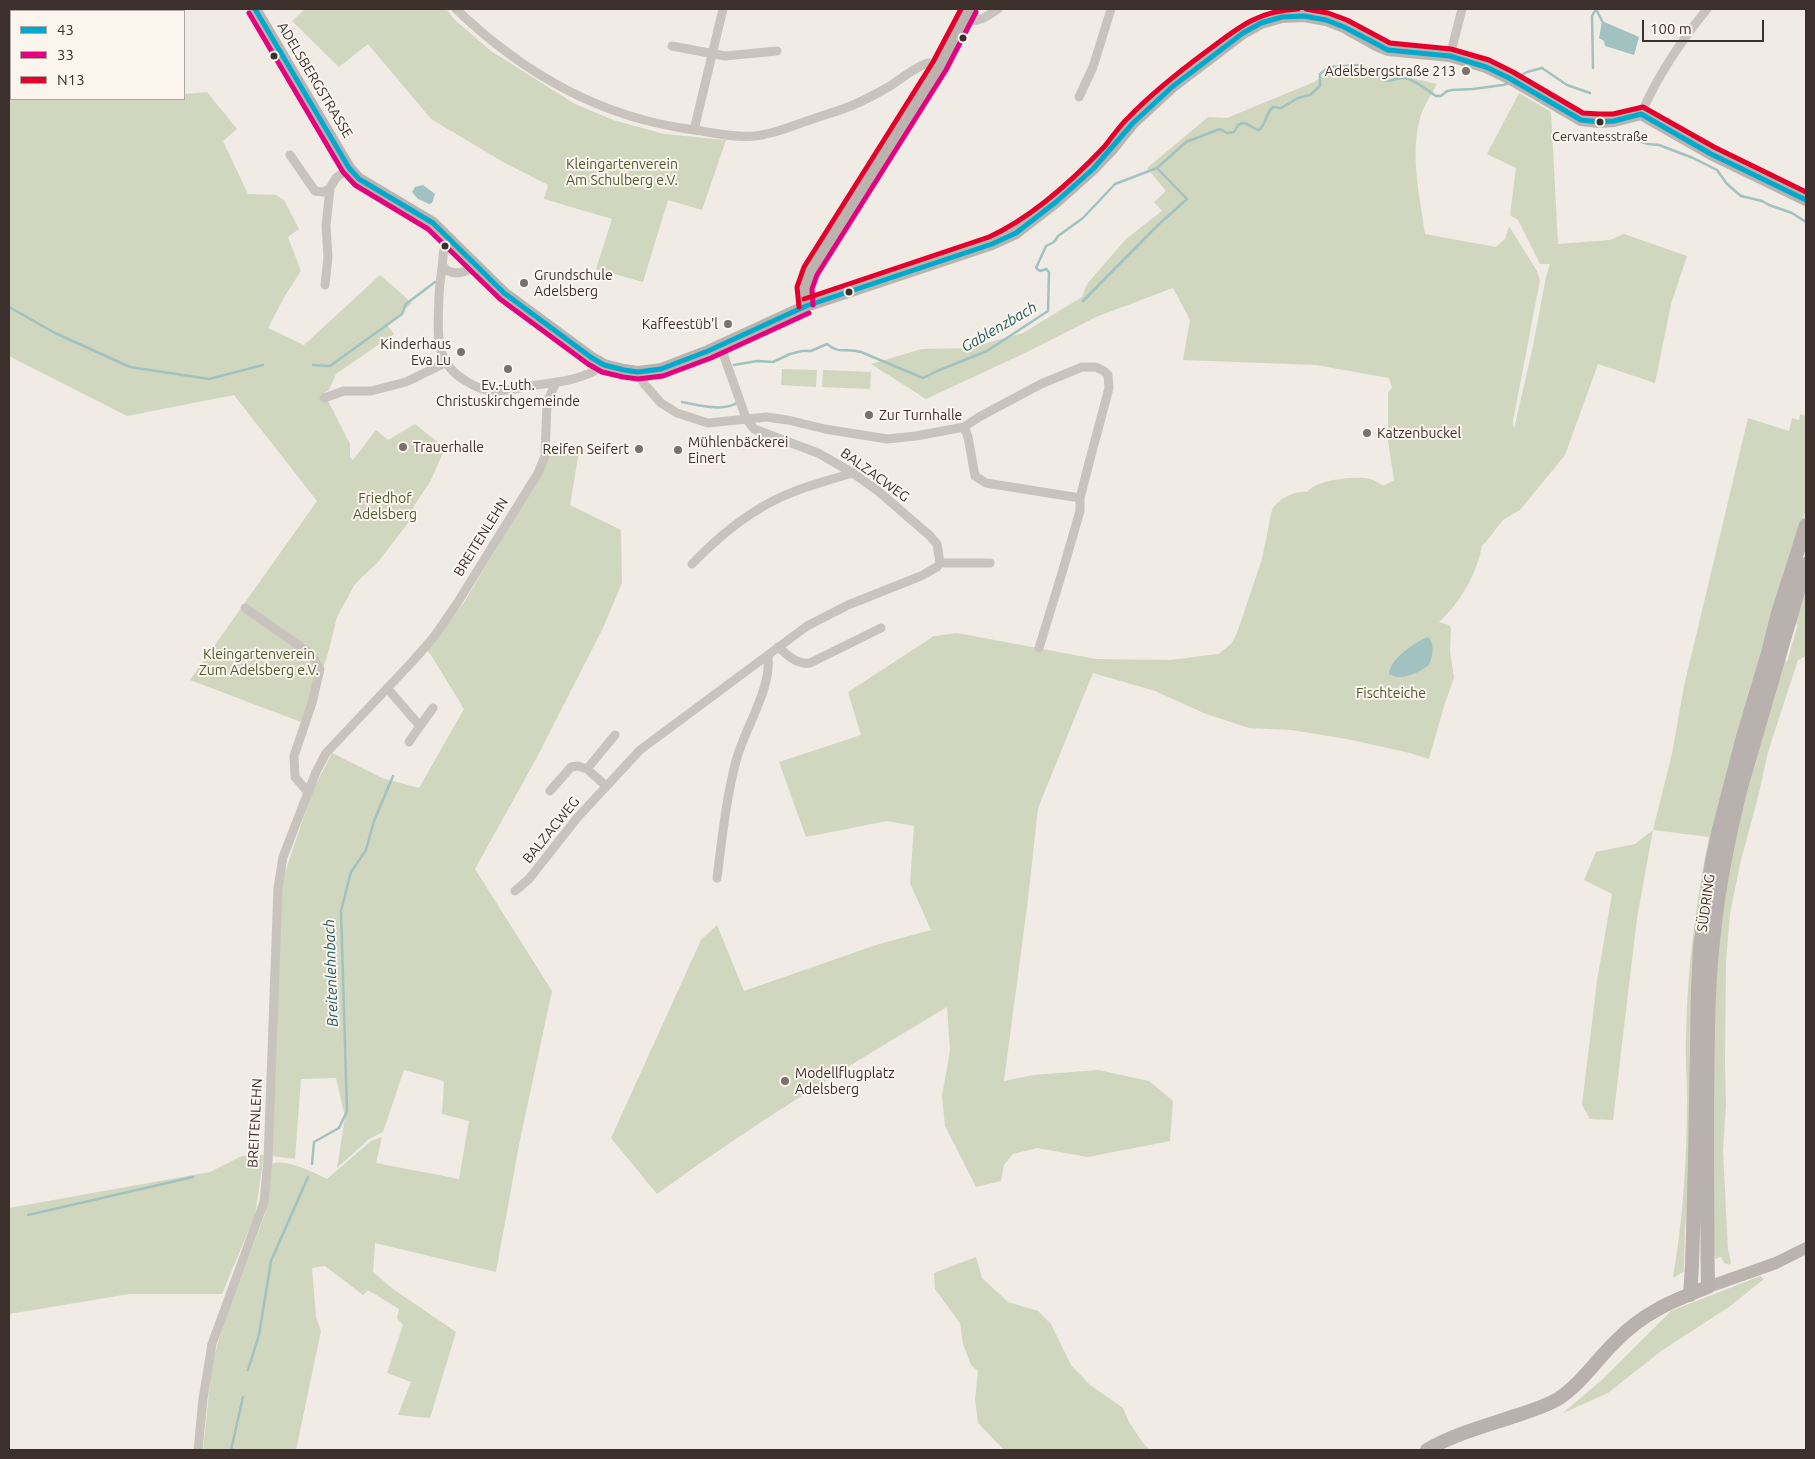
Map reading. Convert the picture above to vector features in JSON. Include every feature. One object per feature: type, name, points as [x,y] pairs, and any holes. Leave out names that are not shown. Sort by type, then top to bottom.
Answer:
[{"type":"main road","name":"SÜDRING","points":[[1780,632],[1778,614],[1806,525]]},
{"type":"main road","name":"SÜDRING","points":[[1708,1287],[1708,1074],[1710,972],[1714,934],[1723,869],[1732,825],[1774,654],[1780,632],[1791,612],[1806,564]]},
{"type":"main road","name":"SÜDRING","points":[[1690,1295],[1698,989],[1705,907],[1723,810],[1743,737],[1774,654]]},
{"type":"main road","points":[[1427,1450],[1460,1434],[1543,1406],[1557,1399],[1570,1390],[1618,1338],[1639,1320],[1667,1304],[1708,1287]]},
{"type":"street","name":"ADELSBERGSTRASSE","points":[[255,9],[349,168],[359,179],[433,223],[504,293],[592,358],[604,365],[638,372],[661,368],[720,345],[806,306],[983,247],[1016,233],[1056,202],[1093,169],[1133,123],[1172,87],[1243,33],[1261,23],[1282,16],[1304,16],[1326,20],[1344,27],[1388,50],[1450,56],[1486,67],[1581,120],[1614,121],[1640,114]]},
{"type":"street","points":[[456,9],[482,34],[526,66],[573,94],[640,120],[728,135],[753,136],[770,133],[852,105],[888,88],[922,66],[930,63],[940,66]]},
{"type":"street","points":[[694,130],[723,9]]},
{"type":"street","points":[[967,14],[972,22],[983,19],[998,9]]},
{"type":"street","points":[[1079,98],[1093,67],[1111,9]]},
{"type":"street","points":[[1450,56],[1462,9]]},
{"type":"street","points":[[1707,9],[1680,44],[1640,114],[1711,154],[1806,200]]},
{"type":"street","points":[[806,306],[803,292],[805,281],[940,66],[967,14]]},
{"type":"street","points":[[672,46],[725,56],[778,51]]},
{"type":"street","points":[[290,155],[315,191],[324,192],[330,188]]},
{"type":"street","points":[[325,285],[328,257],[326,226],[330,188],[336,178],[349,168]]},
{"type":"street","points":[[448,239],[442,254],[443,266],[439,280],[438,324],[442,353],[445,363],[451,371],[473,385],[488,390],[502,390],[556,382],[589,374],[604,365]]},
{"type":"street","points":[[443,266],[447,271],[456,273],[477,266]]},
{"type":"street","points":[[720,345],[746,418]]},
{"type":"street","points":[[324,398],[344,392],[371,391],[406,382],[445,363]]},
{"type":"street","points":[[638,372],[645,386],[656,398],[677,413],[708,423],[746,418],[766,418],[788,420],[825,429],[887,438],[916,436],[964,427],[979,417],[1057,377],[1082,367],[1090,366],[1102,369],[1108,375],[1110,388],[1080,498],[1080,511],[1039,648]]},
{"type":"street","name":"BREITENLEHN","points":[[198,1450],[203,1399],[212,1344],[264,1202],[268,1160],[278,888],[283,857],[316,772],[326,753],[422,652],[446,620],[538,473],[545,456],[547,403],[556,382]]},
{"type":"street","name":"BALZACWEG","points":[[515,891],[529,879],[561,838],[640,750],[807,626],[826,616],[921,576],[937,567],[940,563],[937,544],[930,535],[853,472],[818,453],[754,429],[746,418]]},
{"type":"street","points":[[964,427],[972,454],[973,472],[976,478],[986,483],[1080,498]]},
{"type":"street","points":[[692,564],[725,533],[757,510],[792,493],[853,472]]},
{"type":"street","points":[[940,563],[990,563]]},
{"type":"street","points":[[245,608],[311,654],[320,669],[310,710],[294,756],[295,777],[308,792]]},
{"type":"street","points":[[778,647],[794,659],[804,664],[810,663],[881,628]]},
{"type":"street","points":[[716,878],[725,811],[736,760],[761,696],[769,664],[768,656]]},
{"type":"street","points":[[387,688],[420,726]]},
{"type":"street","points":[[410,742],[434,708]]},
{"type":"street","points":[[606,786],[587,768],[614,735]]},
{"type":"street","name":"BALZACWEG","points":[[550,791],[571,767],[587,768]]},
{"type":"street","points":[[1708,1287],[1776,1264],[1806,1248]]},
{"type":"green space","points":[[9,9],[30,10],[10,10],[10,100],[185,100],[185,94],[207,92],[237,129],[223,141],[248,194],[276,195],[284,200],[299,229],[288,237],[301,271],[268,328],[304,345],[380,275],[412,303],[387,325],[394,334],[336,374],[329,390],[324,393],[350,444],[350,457],[353,460],[376,430],[388,440],[415,424],[445,448],[431,480],[414,506],[411,519],[378,562],[355,584],[337,617],[327,657],[301,722],[190,680],[317,501],[234,395],[127,416],[9,356]]},
{"type":"green space","name":"Kleingartenverein Am Schulberg e.V.","points":[[305,9],[446,9],[455,20],[491,51],[575,104],[613,120],[664,134],[726,140],[702,210],[668,200],[643,282],[596,269],[612,219],[544,199],[548,185],[503,162],[431,119],[368,44],[339,67],[292,21]]},
{"type":"green space","name":"Fischteiche","points":[[1329,72],[1372,72],[1403,76],[1437,84],[1421,115],[1416,144],[1418,190],[1425,234],[1496,247],[1505,239],[1509,226],[1537,271],[1540,280],[1513,421],[1514,429],[1550,264],[1540,264],[1518,220],[1510,215],[1516,168],[1487,154],[1519,93],[1551,112],[1558,244],[1610,240],[1624,234],[1687,256],[1671,304],[1655,383],[1598,364],[1565,455],[1520,510],[1503,520],[1482,545],[1477,566],[1467,586],[1454,606],[1439,622],[1449,625],[1451,628],[1450,651],[1454,678],[1429,759],[1347,739],[1291,730],[1249,728],[1206,714],[1155,691],[1093,673],[1038,808],[1004,1081],[1033,1075],[1098,1070],[1149,1081],[1173,1101],[1170,1141],[1088,1157],[1037,1148],[1013,1154],[1004,1165],[1001,1181],[976,1187],[945,1126],[942,1096],[950,1050],[947,1007],[800,1097],[728,1144],[657,1194],[611,1138],[701,940],[717,925],[744,991],[876,945],[931,930],[910,883],[914,826],[887,821],[806,837],[779,762],[861,735],[848,692],[934,636],[957,633],[1096,659],[1171,660],[1218,654],[1231,644],[1237,633],[1262,559],[1272,510],[1278,502],[1292,494],[1307,492],[1318,485],[1334,480],[1367,478],[1383,486],[1394,480],[1388,441],[1388,393],[1392,388],[1389,378],[1316,365],[1183,360],[1190,320],[1173,288],[1096,317],[1027,352],[926,399],[871,364],[922,349],[969,348],[1023,333],[1082,297],[1087,284],[1126,239],[1162,211],[1154,202],[1166,191],[1147,168],[1208,117],[1227,118],[1314,82]]},
{"type":"green space","points":[[782,369],[817,370],[816,387],[781,385]]},
{"type":"green space","points":[[823,370],[871,372],[870,389],[822,387]]},
{"type":"green space","points":[[1800,414],[1806,416],[1806,509],[1735,747],[1690,1177],[1685,1230],[1684,1271],[1673,1278],[1682,1211],[1685,1166],[1686,1044],[1690,961],[1696,911],[1709,837],[1653,830],[1672,754],[1684,686],[1748,418],[1789,431],[1792,418],[1799,420]]},
{"type":"green space","points":[[579,451],[570,505],[621,530],[622,583],[603,628],[536,759],[475,869],[552,991],[520,1140],[496,1272],[375,1243],[373,1272],[393,1289],[456,1332],[430,1418],[398,1415],[411,1382],[387,1373],[403,1325],[397,1318],[399,1309],[368,1290],[363,1295],[325,1266],[312,1268],[316,1317],[321,1331],[296,1450],[203,1450],[212,1364],[223,1325],[265,1214],[272,1164],[284,1163],[292,1165],[327,1179],[371,1141],[382,1137],[376,1163],[459,1179],[469,1121],[442,1114],[444,1081],[404,1070],[383,1132],[369,1139],[337,1168],[345,1117],[336,1078],[301,1079],[295,1159],[271,1156],[281,884],[313,790],[332,753],[382,778],[419,788],[464,709],[426,650],[463,604],[541,474],[548,455]]},
{"type":"green space","points":[[1806,583],[1806,656],[1798,660],[1768,752],[1740,864],[1730,914],[1726,961],[1726,1105],[1723,1150],[1730,1265],[1724,1263],[1721,1257],[1715,1259],[1714,1251],[1712,1103],[1716,961],[1728,866],[1753,764],[1784,658],[1787,662],[1798,624],[1794,625]]},
{"type":"green space","points":[[1653,830],[1637,918],[1613,1120],[1590,1119],[1582,1105],[1597,981],[1612,894],[1584,880],[1596,852],[1635,844]]},
{"type":"green space","points":[[264,1155],[255,1215],[222,1294],[129,1294],[9,1314],[9,1208],[210,1172],[242,1156]]},
{"type":"green space","points":[[976,1257],[982,1278],[1008,1302],[1038,1311],[1051,1324],[1071,1365],[1090,1385],[1123,1408],[1129,1422],[1150,1450],[1004,1450],[978,1423],[975,1399],[978,1371],[971,1365],[963,1344],[960,1323],[935,1289],[934,1273]]},
{"type":"green space","points":[[1760,1276],[1764,1279],[1729,1307],[1661,1351],[1608,1393],[1563,1413],[1603,1379],[1671,1311]]},
{"type":"water","points":[[1602,21],[1639,37],[1634,55],[1605,46],[1604,41],[1599,38]]},
{"type":"water","points":[[423,185],[435,194],[432,203],[429,204],[418,199],[412,192],[415,187]]},
{"type":"water","points":[[1428,637],[1432,643],[1433,650],[1429,665],[1405,677],[1389,674],[1390,668],[1398,657],[1410,647]]},
{"type":"waterway","points":[[1596,9],[1602,21]]},
{"type":"waterway","points":[[1593,68],[1592,16],[1596,9]]},
{"type":"waterway","name":"Gablenzbach","points":[[734,365],[757,361],[773,362],[790,354],[811,351],[827,344],[839,350],[861,352],[923,378],[987,351],[1048,311],[1049,272],[1046,269],[1040,271],[1036,268],[1046,246],[1054,242],[1058,236],[1083,218],[1115,184],[1157,168],[1186,142],[1220,129],[1227,133],[1234,132],[1238,125],[1243,123],[1259,130],[1273,107],[1281,108],[1298,98],[1310,95],[1320,86],[1320,74],[1329,67],[1360,65],[1384,80],[1390,81],[1401,78],[1412,80],[1436,96],[1441,96],[1447,91],[1452,90],[1473,89],[1509,83]]},
{"type":"waterway","name":"Gablenzbach","points":[[1516,78],[1527,72],[1542,68],[1567,85],[1590,93]]},
{"type":"waterway","name":"Gablenzbach","points":[[1629,135],[1639,141],[1659,145],[1693,158],[1717,170],[1727,184],[1741,196],[1762,201],[1792,213],[1806,222]]},
{"type":"waterway","points":[[1083,301],[1158,225],[1187,199],[1157,168]]},
{"type":"waterway","points":[[313,365],[330,366],[402,314],[406,304],[435,282]]},
{"type":"waterway","points":[[9,307],[55,333],[130,367],[209,379],[263,365]]},
{"type":"waterway","name":"Breitenlehnbach","points":[[682,402],[717,407],[731,406],[737,403]]},
{"type":"waterway","name":"Breitenlehnbach","points":[[312,1164],[314,1142],[339,1128],[347,1111],[341,911],[351,872],[366,850],[374,821],[393,776]]},
{"type":"waterway","points":[[28,1215],[193,1177]]},
{"type":"waterway","name":"Breitenlehnbach","points":[[248,1370],[259,1335],[271,1261],[308,1177]]},
{"type":"waterway","points":[[231,1450],[243,1397]]},
{"type":"transit line","name":"43","points":[[255,9],[349,168],[359,179],[433,223],[504,293],[592,358],[604,365],[638,372],[661,369],[708,351],[806,306],[992,244],[1016,233],[1056,202],[1093,169],[1133,123],[1172,87],[1243,33],[1261,23],[1282,17],[1304,16],[1326,20],[1344,27],[1388,50],[1450,56],[1486,67],[1509,78],[1581,120],[1614,121],[1641,114],[1711,154],[1806,200]]},
{"type":"transit line","name":"N13","points":[[799,307],[797,287],[804,267],[933,62],[961,9]]},
{"type":"transit line","name":"N13","points":[[804,299],[989,237],[1005,229],[1036,209],[1065,185],[1105,146],[1138,108],[1197,59],[1249,22],[1271,13],[1298,9]]},
{"type":"transit line","name":"N13","points":[[1306,9],[1328,13],[1347,20],[1390,43],[1451,49],[1489,60],[1583,113],[1613,114],[1643,107],[1714,147],[1806,192]]},
{"type":"transit line","name":"33","points":[[813,305],[812,289],[817,275],[946,70],[976,12]]},
{"type":"transit line","name":"33","points":[[249,13],[343,172],[355,185],[428,229],[500,299],[588,364],[602,372],[638,379],[663,376],[711,358],[809,313]]},
{"type":"place","name":"Adelsbergstraße 213","points":[[1466,71]]},
{"type":"place","name":"Cervantesstraße","points":[[1600,122]]},
{"type":"place","name":"Grundschule Adelsberg","points":[[524,283]]},
{"type":"place","name":"Kaffeestüb'l","points":[[728,324]]},
{"type":"place","name":"Kinderhaus Eva Lu","points":[[461,352]]},
{"type":"place","name":"Ev.-Luth. Christuskirchgemeinde","points":[[508,369]]},
{"type":"place","name":"Zur Turnhalle","points":[[869,415]]},
{"type":"place","name":"Katzenbuckel","points":[[1367,433]]},
{"type":"place","name":"Trauerhalle","points":[[403,447]]},
{"type":"place","name":"Reifen Seifert","points":[[639,449]]},
{"type":"place","name":"Mühlenbäckerei Einert","points":[[678,450]]},
{"type":"place","name":"Modellflugplatz Adelsberg","points":[[785,1081]]},
{"type":"park label","name":"Friedhof Adelsberg","points":[[385,506]]},
{"type":"park label","name":"Kleingartenverein Zum Adelsberg e.V.","points":[[259,662]]}]
